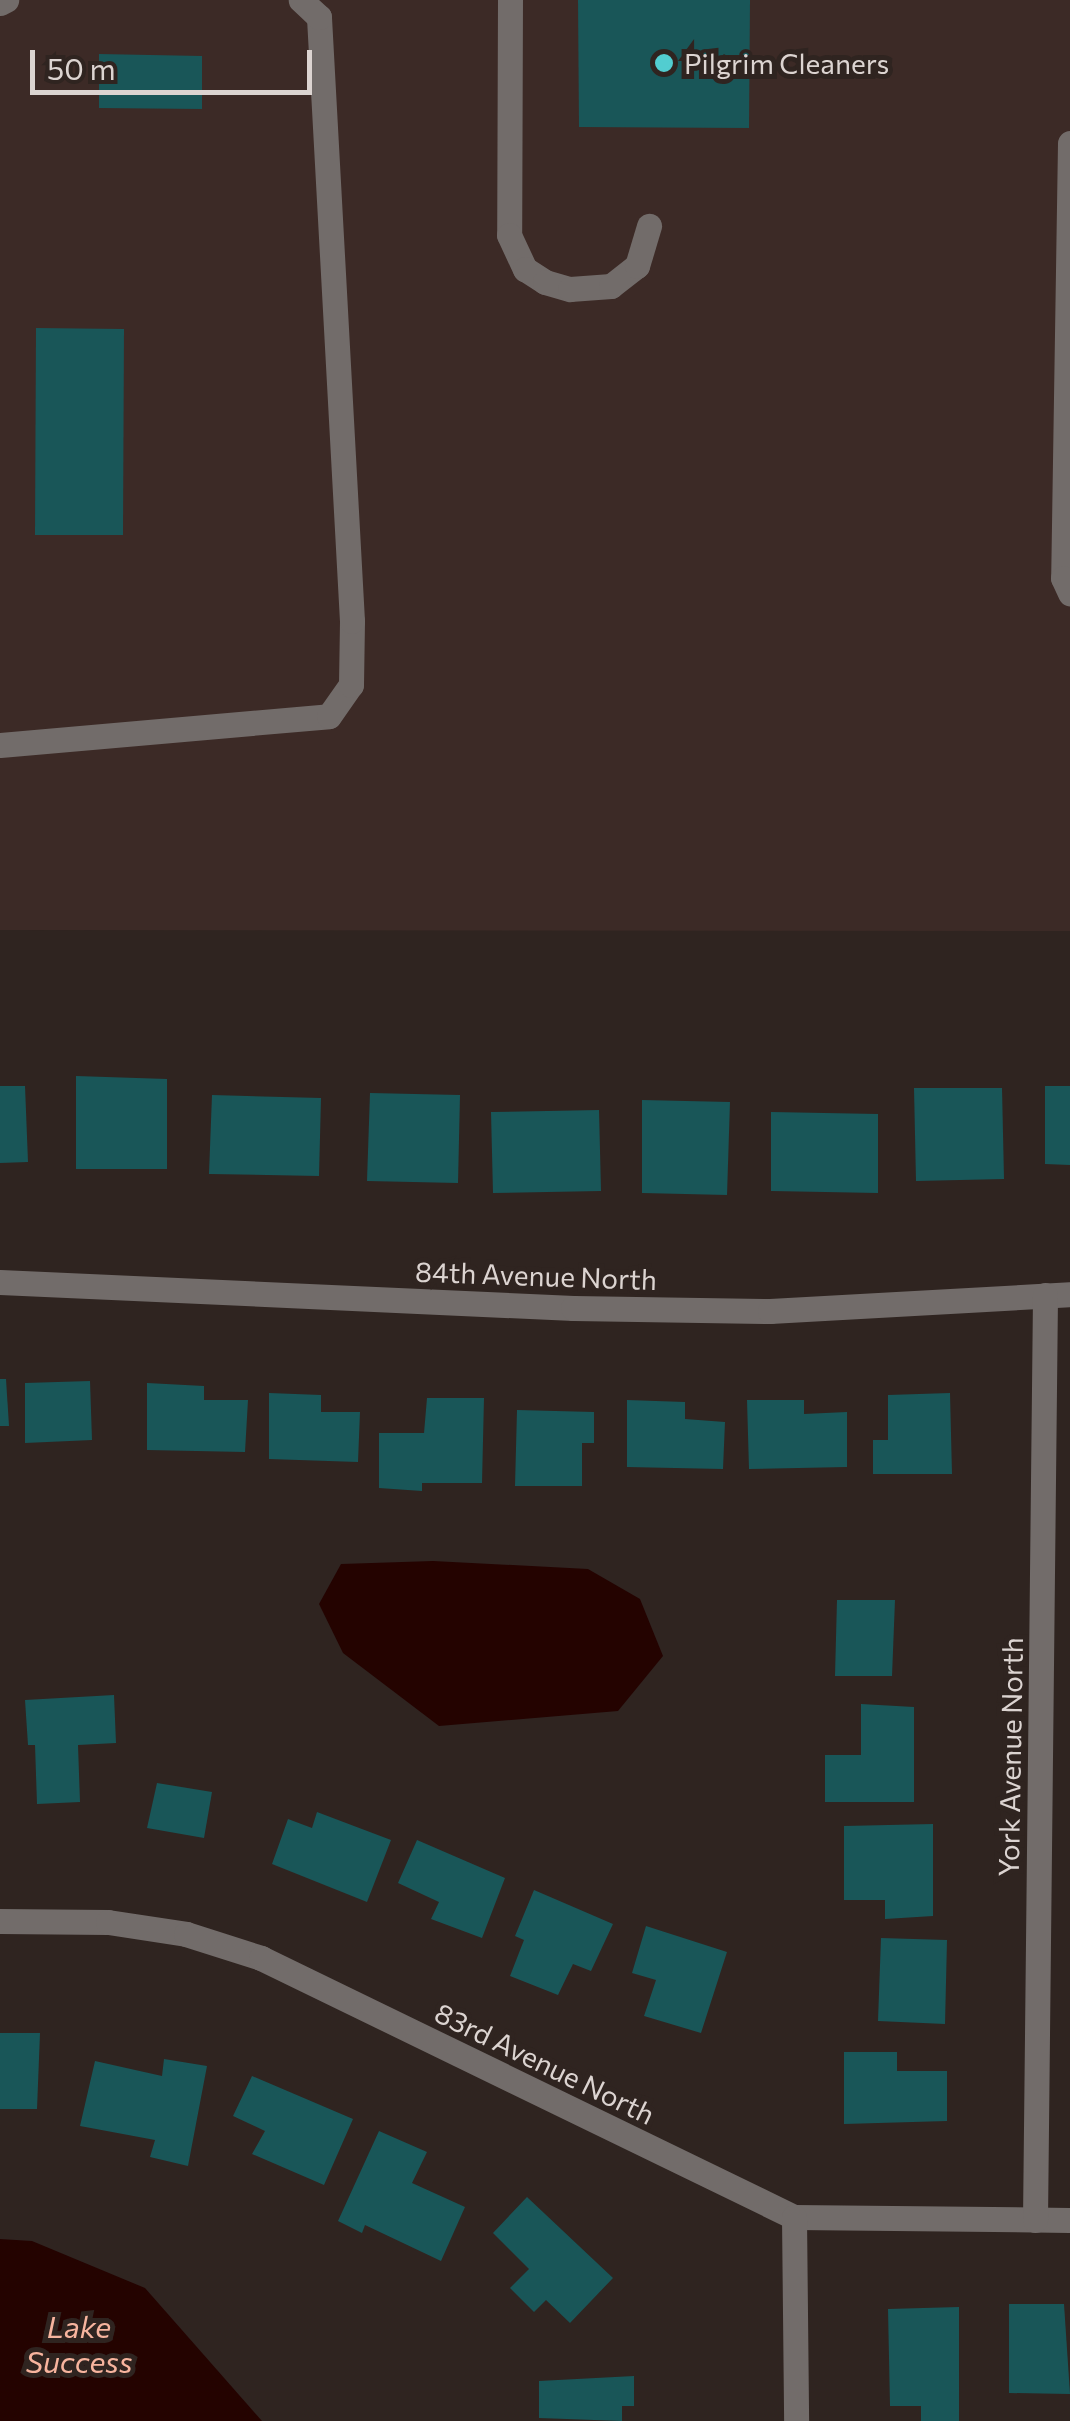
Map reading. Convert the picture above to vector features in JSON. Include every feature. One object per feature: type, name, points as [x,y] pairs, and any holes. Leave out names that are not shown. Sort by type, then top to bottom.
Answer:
[{"type":"street","points":[[0,745],[330,716],[351,685],[352,621],[319,17],[302,0]]},
{"type":"street","points":[[510,0],[509,235],[525,269],[545,282],[570,290],[611,286],[637,266],[649,226]]},
{"type":"street","points":[[1070,143],[1064,578],[1070,592]]},
{"type":"street","name":"84th Avenue North","points":[[0,1282],[573,1308],[770,1311],[1058,1294]]},
{"type":"street","name":"York Avenue North","points":[[1035,2220],[1058,1294]]},
{"type":"street","name":"83rd Avenue North","points":[[0,1921],[108,1922],[186,1934],[260,1958],[794,2217],[1070,2220]]},
{"type":"street","points":[[794,2217],[796,2421]]},
{"type":"shaded area","points":[[0,0],[1070,0],[1070,931],[0,930]]},
{"type":"water","points":[[433,1561],[588,1569],[640,1599],[663,1656],[618,1711],[439,1726],[343,1653],[319,1604],[341,1564]]},
{"type":"water","name":"Lake Success","points":[[0,2239],[32,2241],[145,2288],[262,2421],[0,2421]]},
{"type":"building","name":"Pilgrim Cleaners","points":[[578,0],[750,0],[749,128],[579,127]]},
{"type":"building","points":[[99,54],[202,56],[202,109],[99,108]]},
{"type":"building","points":[[36,328],[124,329],[123,535],[35,535]]},
{"type":"building","points":[[76,1076],[167,1079],[167,1169],[76,1169]]},
{"type":"building","points":[[0,1086],[25,1086],[28,1162],[0,1163]]},
{"type":"building","points":[[1045,1086],[1070,1086],[1070,1165],[1045,1164]]},
{"type":"building","points":[[914,1088],[1002,1088],[1004,1179],[916,1181]]},
{"type":"building","points":[[370,1093],[460,1095],[458,1183],[367,1181]]},
{"type":"building","points":[[212,1095],[321,1098],[319,1176],[209,1174]]},
{"type":"building","points":[[642,1100],[730,1102],[727,1195],[642,1193]]},
{"type":"building","points":[[599,1110],[601,1191],[493,1193],[491,1112]]},
{"type":"building","points":[[771,1112],[878,1114],[878,1193],[771,1191]]},
{"type":"building","points":[[0,1379],[6,1379],[9,1426],[0,1426]]},
{"type":"building","points":[[90,1381],[92,1440],[25,1443],[25,1383]]},
{"type":"building","points":[[147,1383],[204,1386],[204,1400],[248,1400],[245,1452],[147,1450]]},
{"type":"building","points":[[269,1393],[321,1395],[321,1412],[360,1412],[358,1462],[269,1459]]},
{"type":"building","points":[[950,1393],[952,1474],[873,1474],[873,1440],[888,1440],[888,1395]]},
{"type":"building","points":[[427,1398],[484,1398],[482,1483],[422,1483],[422,1491],[379,1488],[379,1433],[424,1433]]},
{"type":"building","points":[[627,1400],[685,1402],[685,1419],[725,1422],[723,1469],[627,1467]]},
{"type":"building","points":[[747,1400],[804,1400],[804,1414],[847,1412],[847,1467],[749,1469]]},
{"type":"building","points":[[517,1410],[594,1412],[594,1443],[582,1443],[582,1486],[515,1486]]},
{"type":"building","points":[[837,1600],[895,1600],[892,1676],[835,1676]]},
{"type":"building","points":[[114,1695],[116,1743],[78,1745],[80,1802],[37,1804],[35,1745],[28,1745],[25,1700]]},
{"type":"building","points":[[861,1704],[914,1707],[914,1802],[825,1802],[825,1755],[861,1755]]},
{"type":"building","points":[[157,1783],[212,1792],[204,1838],[147,1828]]},
{"type":"building","points":[[317,1812],[391,1840],[367,1902],[272,1864],[288,1819],[312,1828]]},
{"type":"building","points":[[933,1824],[933,1916],[885,1919],[885,1900],[844,1900],[844,1826]]},
{"type":"building","points":[[417,1840],[505,1878],[482,1938],[431,1919],[439,1902],[398,1883]]},
{"type":"building","points":[[534,1890],[613,1924],[591,1971],[573,1964],[558,1995],[510,1976],[524,1940],[515,1936]]},
{"type":"building","points":[[646,1926],[727,1952],[701,2033],[644,2016],[656,1980],[632,1973]]},
{"type":"building","points":[[881,1938],[947,1940],[945,2024],[878,2021]]},
{"type":"building","points":[[0,2033],[40,2033],[37,2109],[0,2109]]},
{"type":"building","points":[[844,2052],[897,2052],[897,2071],[947,2071],[947,2121],[844,2124]]},
{"type":"building","points":[[164,2059],[207,2066],[188,2166],[150,2157],[155,2140],[80,2126],[95,2061],[162,2076]]},
{"type":"building","points":[[252,2076],[353,2119],[324,2185],[252,2154],[265,2131],[233,2116]]},
{"type":"building","points":[[379,2131],[427,2152],[412,2183],[465,2207],[441,2261],[365,2225],[362,2233],[338,2221]]},
{"type":"building","points":[[527,2197],[613,2278],[570,2323],[546,2300],[534,2312],[510,2288],[529,2269],[493,2233]]},
{"type":"building","points":[[1009,2304],[1064,2304],[1070,2394],[1009,2393]]},
{"type":"building","points":[[959,2307],[959,2421],[921,2421],[921,2406],[890,2406],[888,2309]]},
{"type":"building","points":[[634,2376],[634,2406],[622,2406],[622,2421],[539,2418],[539,2381]]},
{"type":"place","name":"Pilgrim Cleaners","points":[[664,63]]}]
